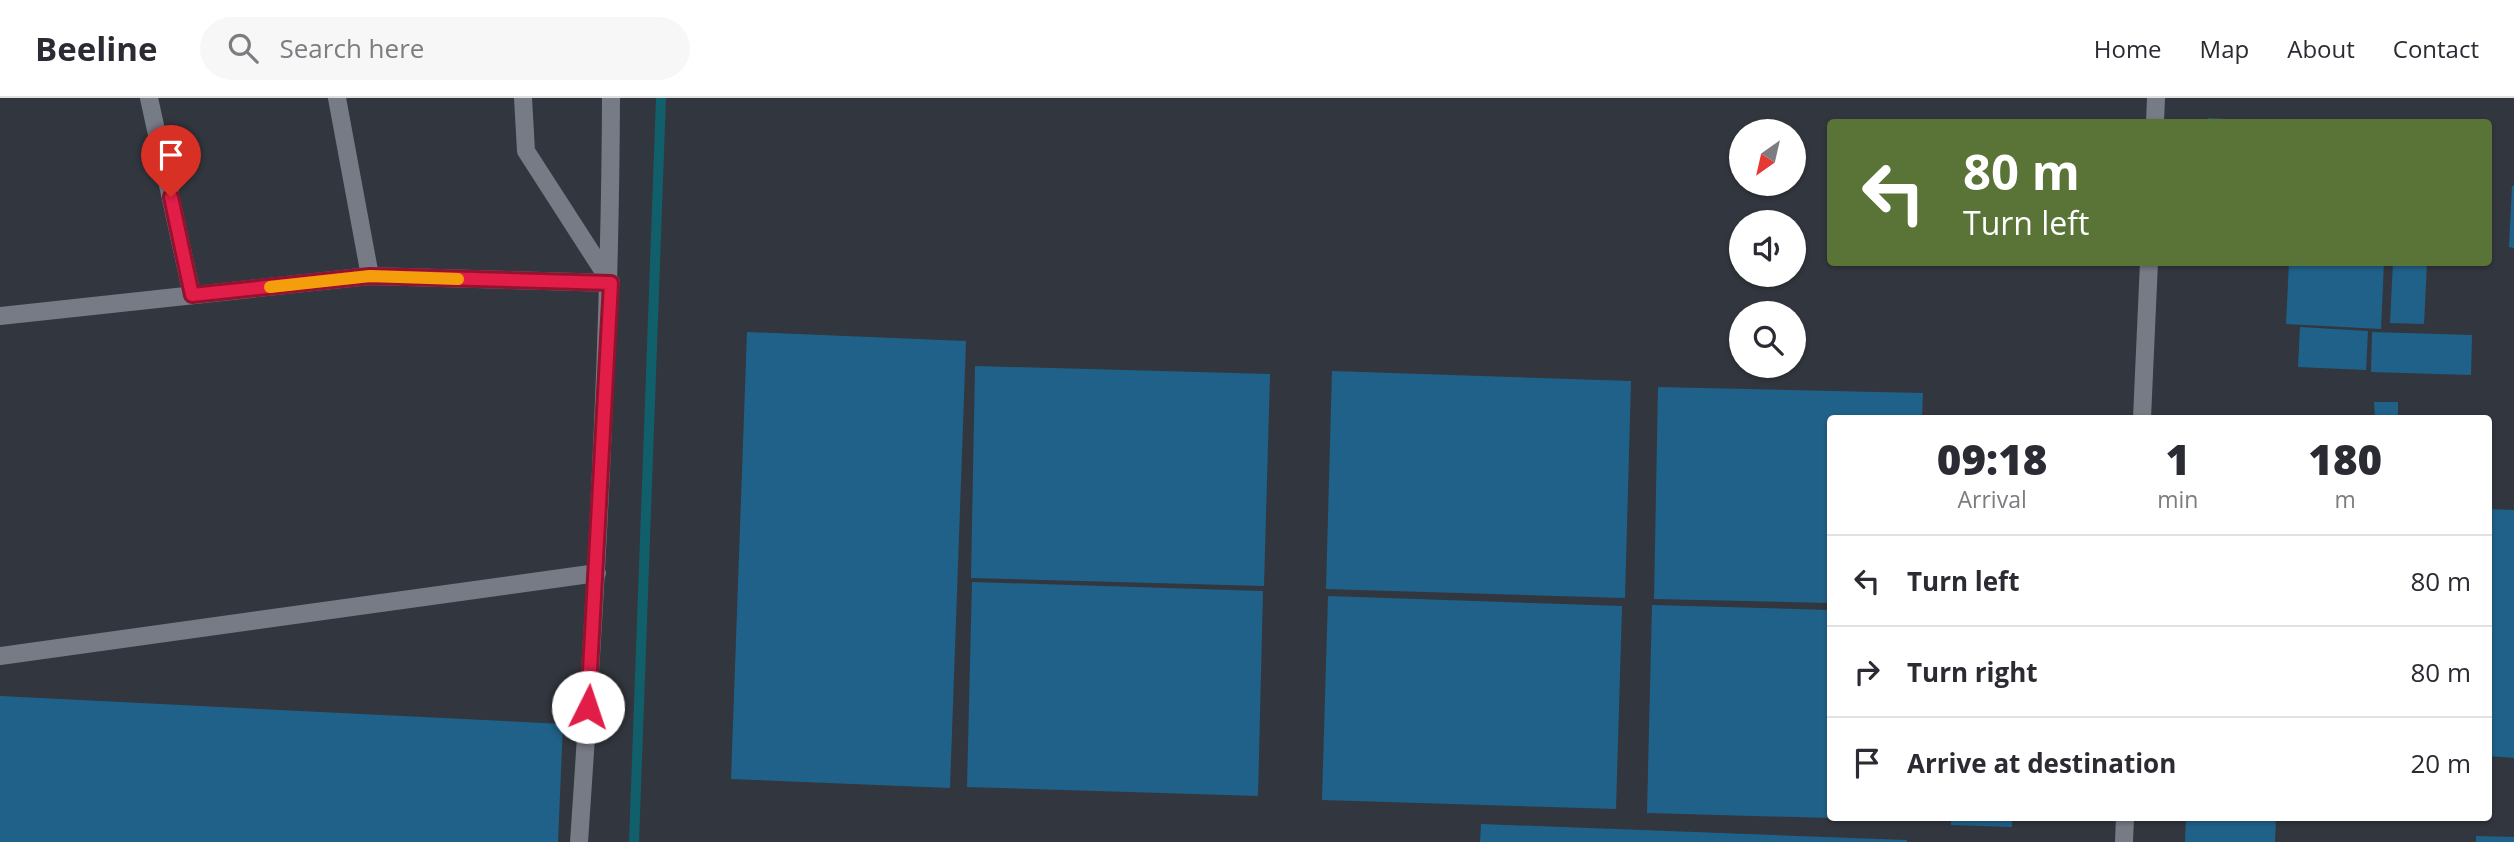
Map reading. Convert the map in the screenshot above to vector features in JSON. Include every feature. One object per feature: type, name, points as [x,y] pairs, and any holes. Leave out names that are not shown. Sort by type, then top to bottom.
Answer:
[{"type":"street","points":[[149,98],[192,295]]},
{"type":"street","points":[[337,98],[370,276]]},
{"type":"street","points":[[523,98],[526,151],[611,283]]},
{"type":"street","points":[[579,842],[597,573],[611,283],[611,98]]},
{"type":"street","points":[[2155,119],[2156,98]]},
{"type":"street","points":[[2142,415],[2149,266]]},
{"type":"street","points":[[0,316],[370,276],[611,283]]},
{"type":"street","points":[[0,656],[597,573]]},
{"type":"street","points":[[2124,842],[2125,821]]},
{"type":"building","points":[[2514,186],[2514,248],[2509,247]]},
{"type":"building","points":[[2289,266],[2384,266],[2381,329],[2286,324]]},
{"type":"building","points":[[2393,266],[2427,266],[2424,324],[2390,323]]},
{"type":"building","points":[[2300,327],[2368,331],[2366,370],[2298,367]]},
{"type":"building","points":[[747,332],[966,341],[950,788],[731,779]]},
{"type":"building","points":[[2372,332],[2472,335],[2471,375],[2371,372]]},
{"type":"building","points":[[975,366],[1270,374],[1264,586],[971,578]]},
{"type":"building","points":[[1332,371],[1631,381],[1625,598],[1326,589]]},
{"type":"building","points":[[1658,387],[1923,393],[1922,415],[1827,415],[1827,603],[1654,599]]},
{"type":"building","points":[[2374,402],[2398,402],[2398,415],[2375,415]]},
{"type":"building","points":[[2492,509],[2514,510],[2514,758],[2492,756]]},
{"type":"building","points":[[972,582],[1263,591],[1258,796],[967,787]]},
{"type":"building","points":[[1328,596],[1622,606],[1616,809],[1322,800]]},
{"type":"building","points":[[1652,605],[1827,610],[1827,818],[1647,813]]},
{"type":"building","points":[[0,696],[563,724],[558,842],[0,842]]},
{"type":"building","points":[[1951,821],[2012,821],[2012,827],[1951,825]]},
{"type":"building","points":[[2186,821],[2276,821],[2275,842],[2185,842]]},
{"type":"building","points":[[1481,824],[1907,840],[1907,842],[1480,842]]},
{"type":"building","points":[[2476,836],[2514,837],[2514,842],[2476,842]]},
{"type":"waterway","points":[[634,842],[661,98]]},
{"type":"slow traffic","points":[[270,287],[370,276],[458,279]]},
{"type":"route","points":[[171,197],[192,295],[370,276],[611,283],[588,707]]}]
